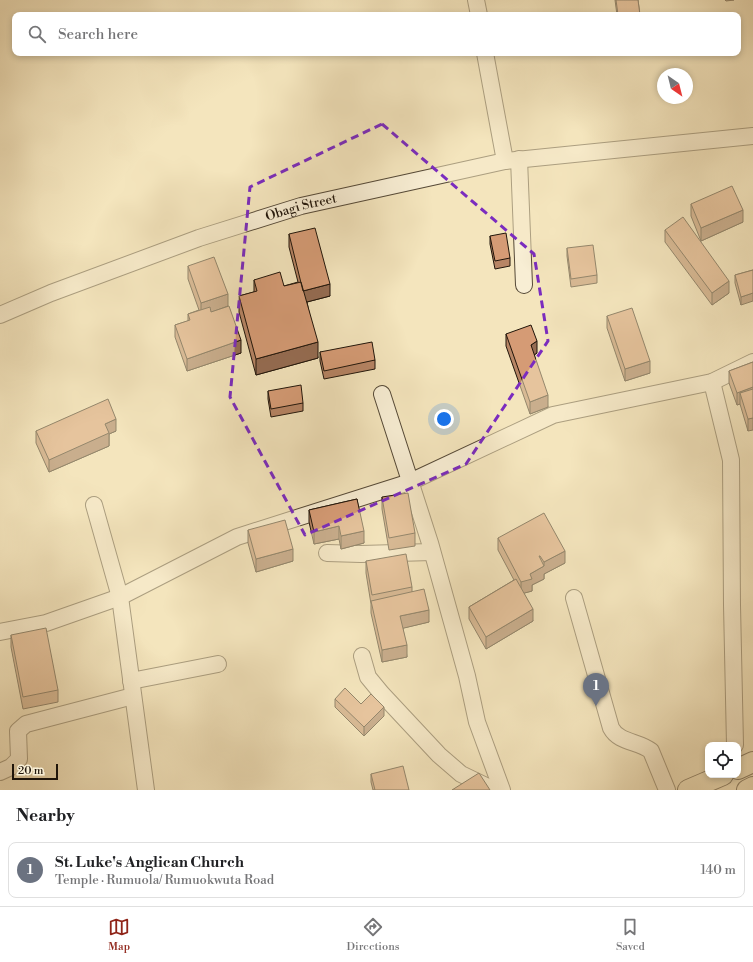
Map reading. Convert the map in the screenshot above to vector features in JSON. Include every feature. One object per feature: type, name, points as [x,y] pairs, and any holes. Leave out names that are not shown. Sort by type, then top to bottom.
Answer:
[{"type":"main road","points":[[741,767],[753,762]]},
{"type":"main road","points":[[688,790],[716,778]]},
{"type":"main road","points":[[747,790],[753,787]]},
{"type":"street","points":[[476,0],[478,12]]},
{"type":"street","points":[[487,56],[512,160],[524,285]]},
{"type":"street","name":"Obagi Street","points":[[0,315],[50,293],[199,238],[301,206],[512,160],[753,136]]},
{"type":"street","points":[[0,632],[46,623],[120,596],[237,537],[410,482],[552,415],[712,382],[753,362]]},
{"type":"street","points":[[712,382],[731,460],[735,742]]},
{"type":"street","points":[[382,394],[432,552],[467,676],[477,722],[502,790]]},
{"type":"street","points":[[94,505],[120,596],[146,790]]},
{"type":"street","points":[[327,553],[361,554],[432,552]]},
{"type":"street","points":[[574,598],[611,728],[614,734],[618,737],[651,751],[667,790]]},
{"type":"street","points":[[362,656],[368,677],[439,755],[461,774],[483,786],[495,790]]},
{"type":"street","points":[[0,772],[11,768],[19,759],[18,732],[26,724],[132,688],[218,664]]},
{"type":"highlighted area","points":[[382,124],[534,254],[548,341],[466,464],[305,535],[230,397],[250,187]]},
{"type":"building","points":[[616,0],[638,0],[640,12],[618,12]]},
{"type":"building","points":[[732,186],[743,210],[701,228],[691,204]]},
{"type":"building","points":[[683,217],[729,281],[712,293],[665,230]]},
{"type":"building","points":[[315,228],[330,284],[303,291],[289,234]]},
{"type":"building","points":[[506,233],[510,258],[495,261],[490,236]]},
{"type":"building","points":[[593,245],[597,275],[571,279],[567,248]]},
{"type":"building","points":[[214,257],[228,294],[201,303],[188,266]]},
{"type":"building","points":[[753,270],[753,293],[741,297],[735,275]]},
{"type":"building","points":[[280,272],[284,286],[301,282],[318,342],[256,359],[239,296],[257,291],[254,280]]},
{"type":"building","points":[[229,306],[241,340],[187,359],[175,325],[190,320],[188,314],[210,307],[211,312]]},
{"type":"building","points":[[632,308],[650,361],[625,369],[607,316]]},
{"type":"building","points":[[531,325],[537,341],[531,345],[548,395],[530,402],[506,334]]},
{"type":"building","points":[[372,342],[375,360],[324,371],[320,352]]},
{"type":"building","points":[[753,362],[753,387],[737,393],[729,371]]},
{"type":"building","points":[[301,385],[303,403],[271,409],[268,391]]},
{"type":"building","points":[[753,389],[753,418],[748,419],[740,393]]},
{"type":"building","points":[[108,399],[116,419],[105,424],[109,433],[49,460],[36,431]]},
{"type":"building","points":[[408,493],[415,533],[389,538],[382,497]]},
{"type":"building","points":[[357,499],[364,531],[341,536],[339,526],[314,532],[309,510]]},
{"type":"building","points":[[544,513],[565,551],[544,562],[539,556],[544,566],[530,574],[532,579],[521,582],[498,538]]},
{"type":"building","points":[[285,520],[293,549],[256,559],[248,530]]},
{"type":"building","points":[[406,554],[412,587],[372,595],[366,561]]},
{"type":"building","points":[[516,579],[533,609],[486,637],[469,607]]},
{"type":"building","points":[[424,589],[429,610],[400,616],[407,645],[382,650],[371,601]]},
{"type":"building","points":[[46,628],[58,690],[23,697],[11,635]]},
{"type":"building","points":[[345,688],[361,704],[371,694],[384,707],[364,727],[335,699]]},
{"type":"building","points":[[403,766],[409,790],[375,790],[371,774]]},
{"type":"building","points":[[479,773],[490,790],[452,790]]},
{"type":"place","name":"St. Luke's Anglican Church","points":[[596,706]]}]
